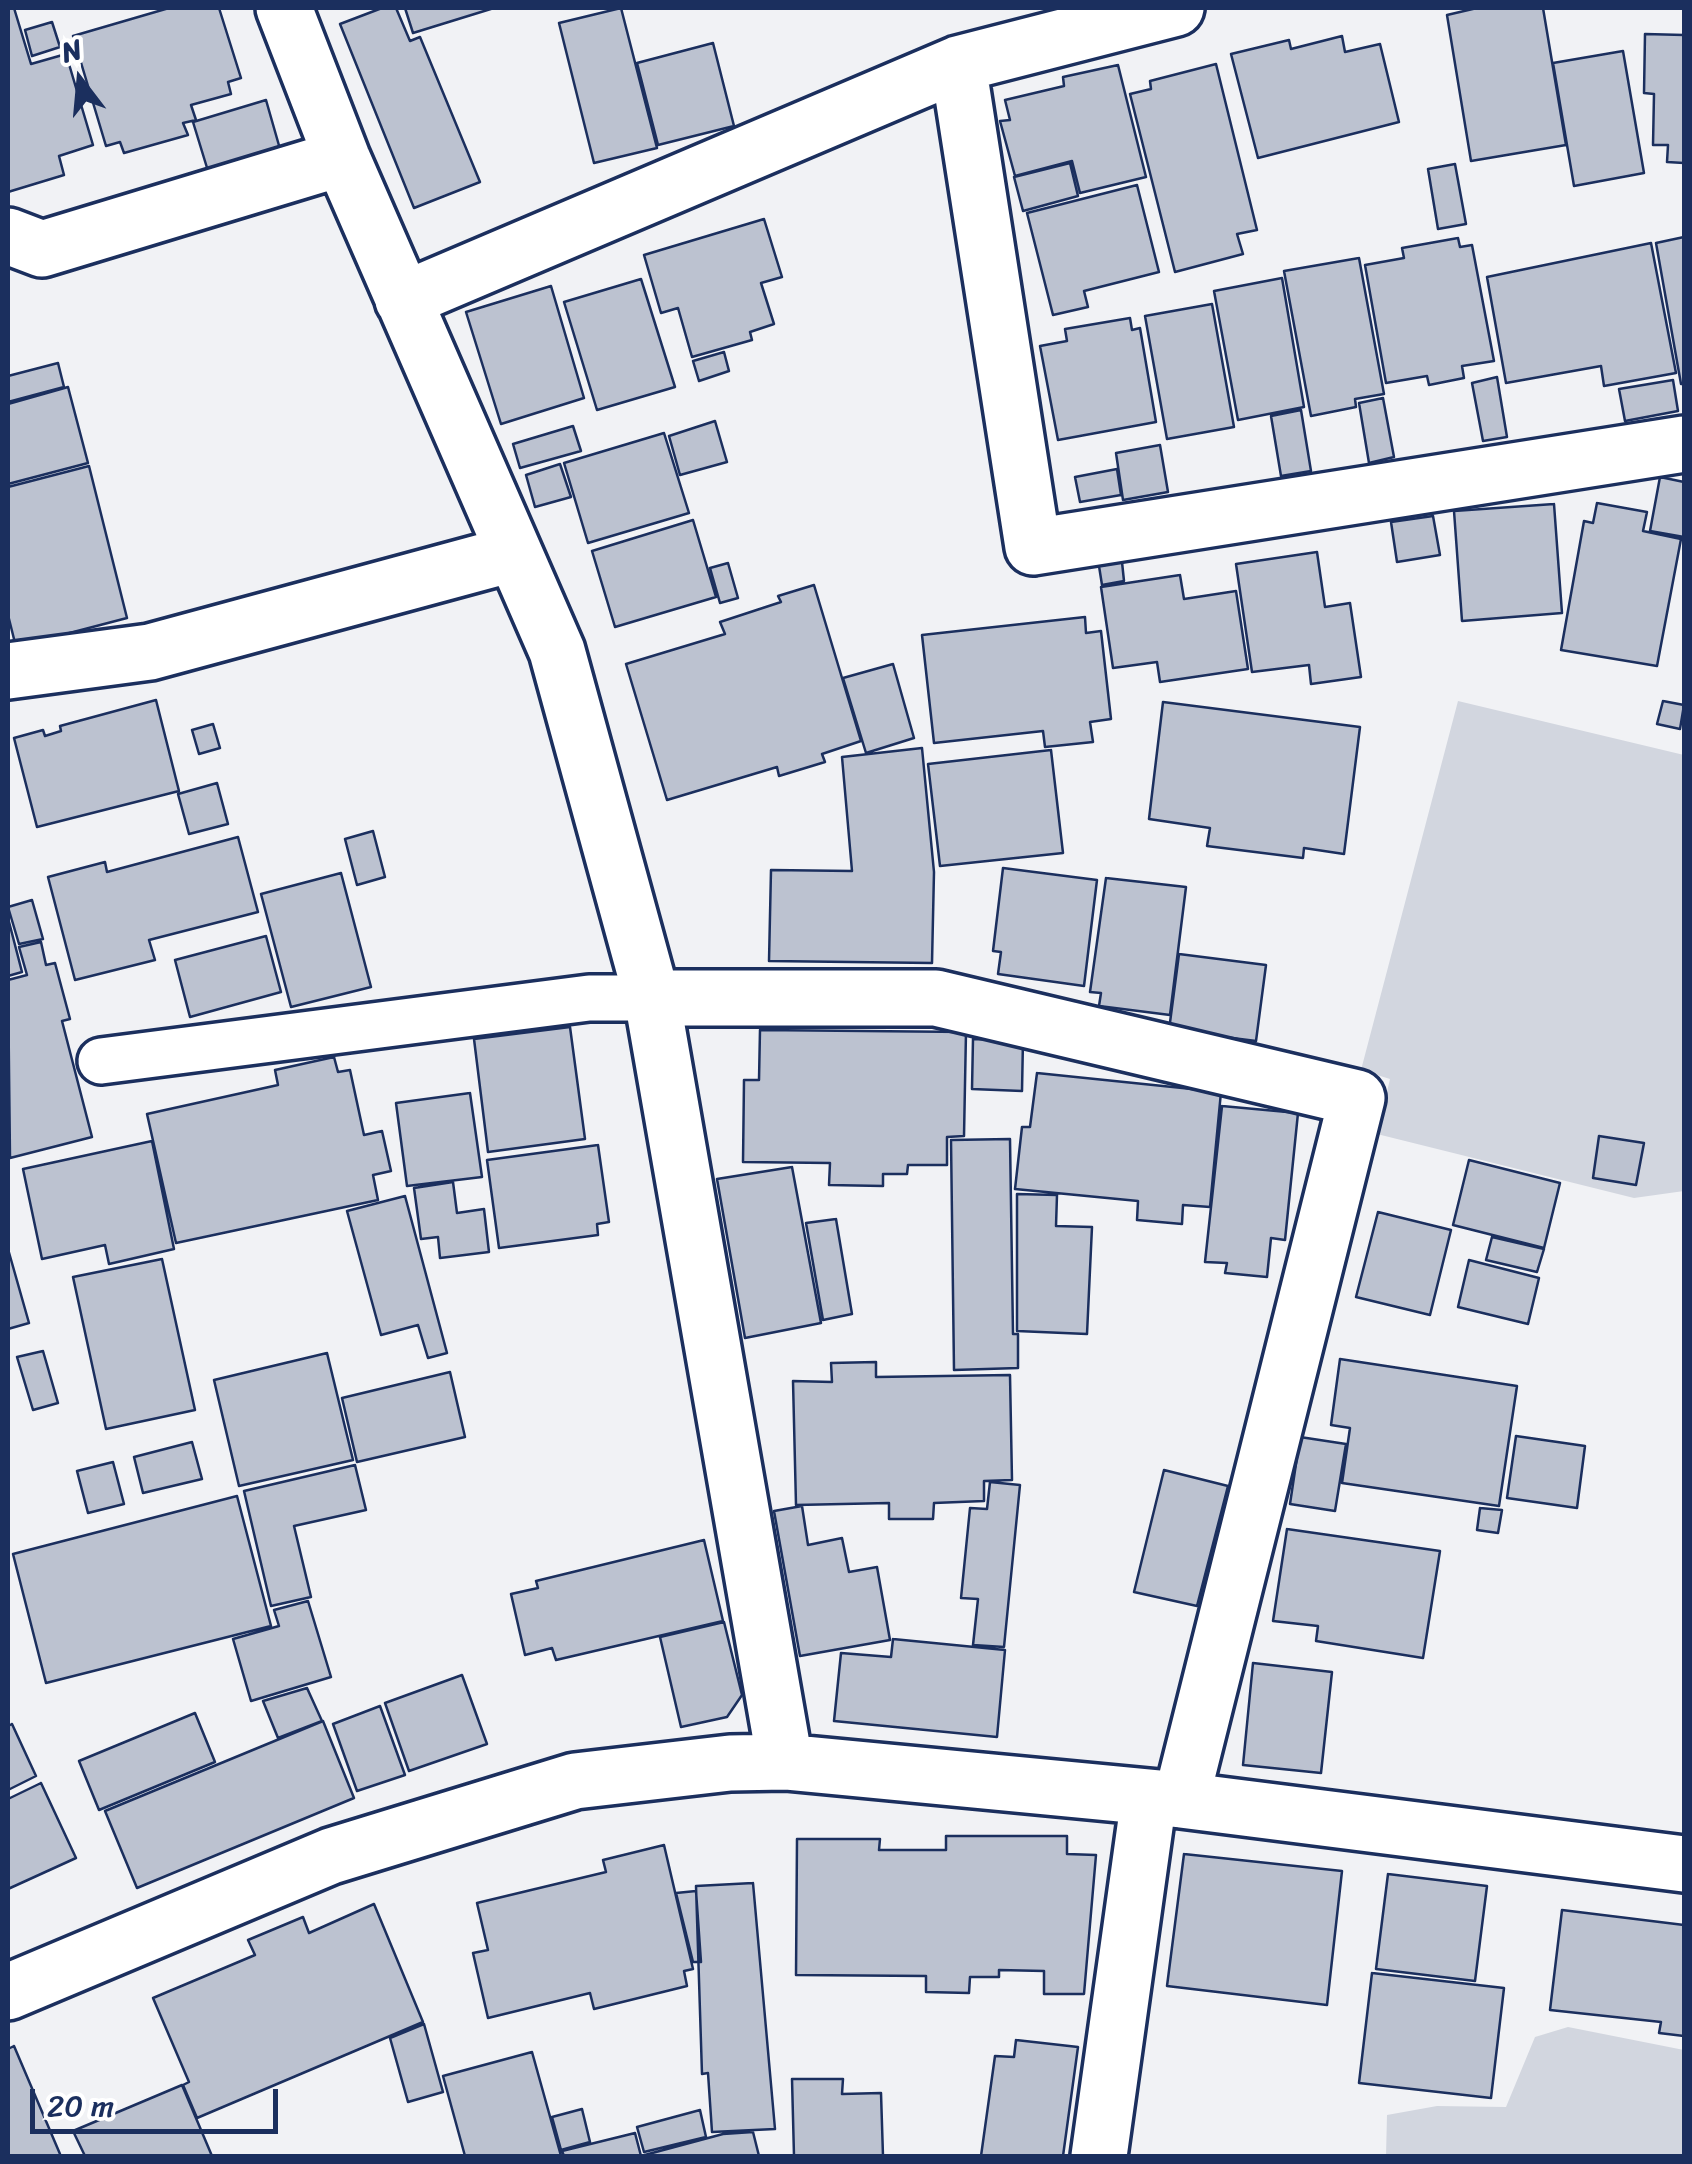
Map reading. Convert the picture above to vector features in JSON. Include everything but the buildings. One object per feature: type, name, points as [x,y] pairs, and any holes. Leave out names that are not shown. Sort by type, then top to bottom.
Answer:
[{"type":"street","points":[[284,8],[342,158],[556,651],[652,998],[784,1762]]},
{"type":"street","points":[[403,300],[958,64],[1176,8]]},
{"type":"street","points":[[958,64],[1033,547],[1684,444]]},
{"type":"street","points":[[8,236],[42,248],[342,158]]},
{"type":"street","points":[[8,671],[150,652],[512,554]]},
{"type":"street","points":[[652,998],[936,998],[1357,1098],[1165,1799],[1098,2156]]},
{"type":"street","points":[[8,1992],[331,1856],[575,1780],[730,1763],[784,1762],[1165,1799],[1684,1864]]},
{"type":"lane","points":[[100,1061],[589,998],[652,998]]},
{"type":"shaded area","points":[[1458,701],[1684,755],[1684,1191],[1634,1198],[1377,1134],[1390,1079],[1361,1070]]},
{"type":"shaded area","points":[[1568,2027],[1684,2050],[1684,2156],[1386,2156],[1387,2115],[1437,2106],[1506,2107],[1535,2037]]}]
